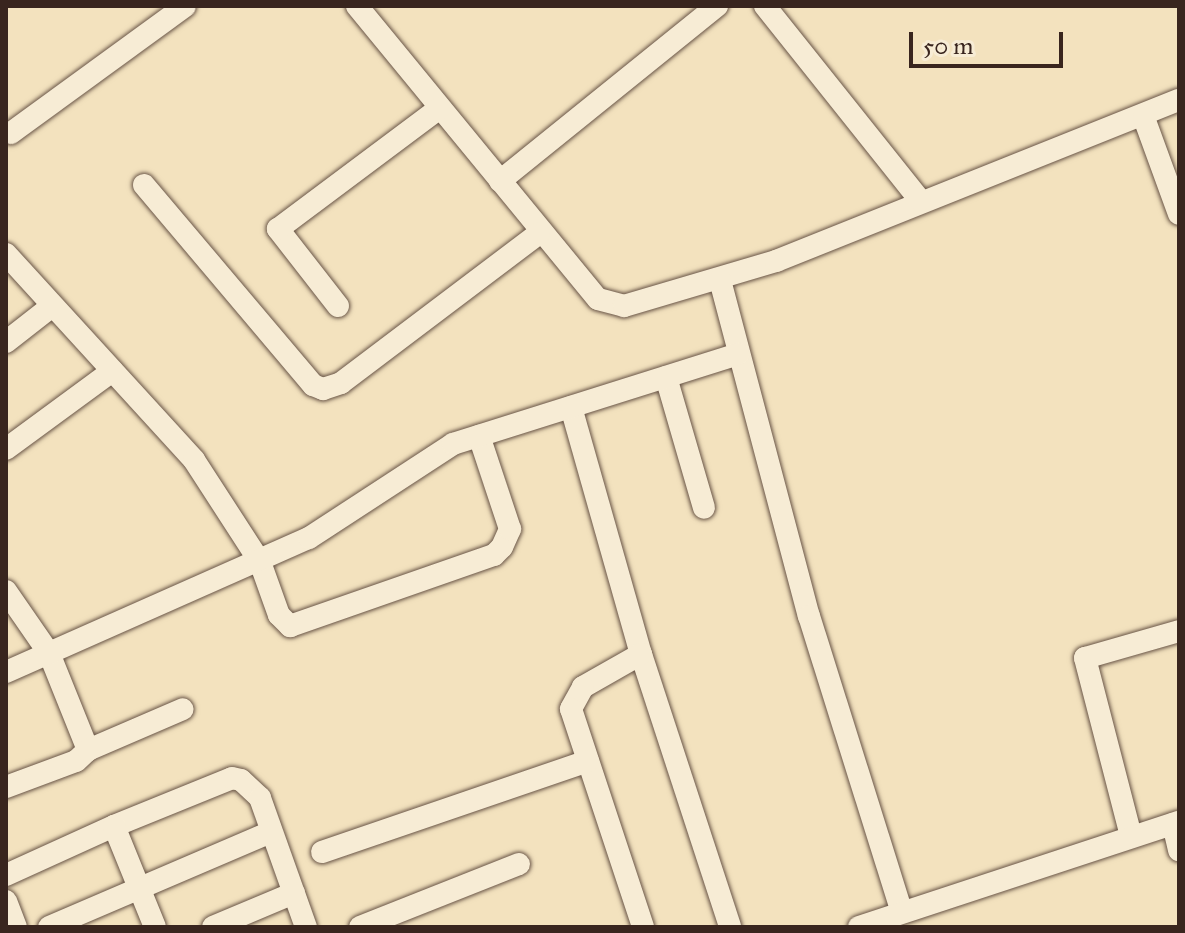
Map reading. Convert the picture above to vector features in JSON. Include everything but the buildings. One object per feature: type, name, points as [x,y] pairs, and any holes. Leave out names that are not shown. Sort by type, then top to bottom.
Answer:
[{"type":"street","points":[[11,133],[185,6]]},
{"type":"street","points":[[357,6],[539,233],[598,299],[610,304],[639,304],[720,280],[920,200],[1144,118],[1179,100]]},
{"type":"street","points":[[500,181],[717,6]]},
{"type":"street","points":[[765,6],[920,200]]},
{"type":"street","points":[[338,306],[278,229],[440,108]]},
{"type":"street","points":[[1144,118],[1179,214]]},
{"type":"street","points":[[144,185],[313,385],[323,389],[341,383],[539,233]]},
{"type":"street","points":[[6,254],[194,460],[260,562],[279,615],[290,626],[299,626],[494,555],[508,540],[510,529],[479,436]]},
{"type":"street","points":[[720,280],[809,616],[902,912]]},
{"type":"street","points":[[6,342],[52,306]]},
{"type":"street","points":[[6,672],[309,538],[424,459],[479,436],[738,354]]},
{"type":"street","points":[[6,449],[112,371]]},
{"type":"street","points":[[666,377],[704,508]]},
{"type":"street","points":[[571,407],[641,654],[730,927]]},
{"type":"street","points":[[6,591],[49,653],[88,750]]},
{"type":"street","points":[[1131,836],[1085,658],[1179,631]]},
{"type":"street","points":[[641,654],[583,687],[571,709],[643,927]]},
{"type":"street","points":[[6,787],[76,761],[88,750],[183,709]]},
{"type":"street","points":[[322,852],[588,761]]},
{"type":"street","points":[[6,875],[114,826],[232,778],[260,798],[306,927]]},
{"type":"street","points":[[859,927],[1176,823],[1179,850]]},
{"type":"street","points":[[114,826],[155,927]]},
{"type":"street","points":[[49,927],[139,892],[271,832]]},
{"type":"street","points":[[360,927],[519,864]]},
{"type":"street","points":[[213,927],[294,893]]},
{"type":"street","points":[[6,901],[16,927]]}]
